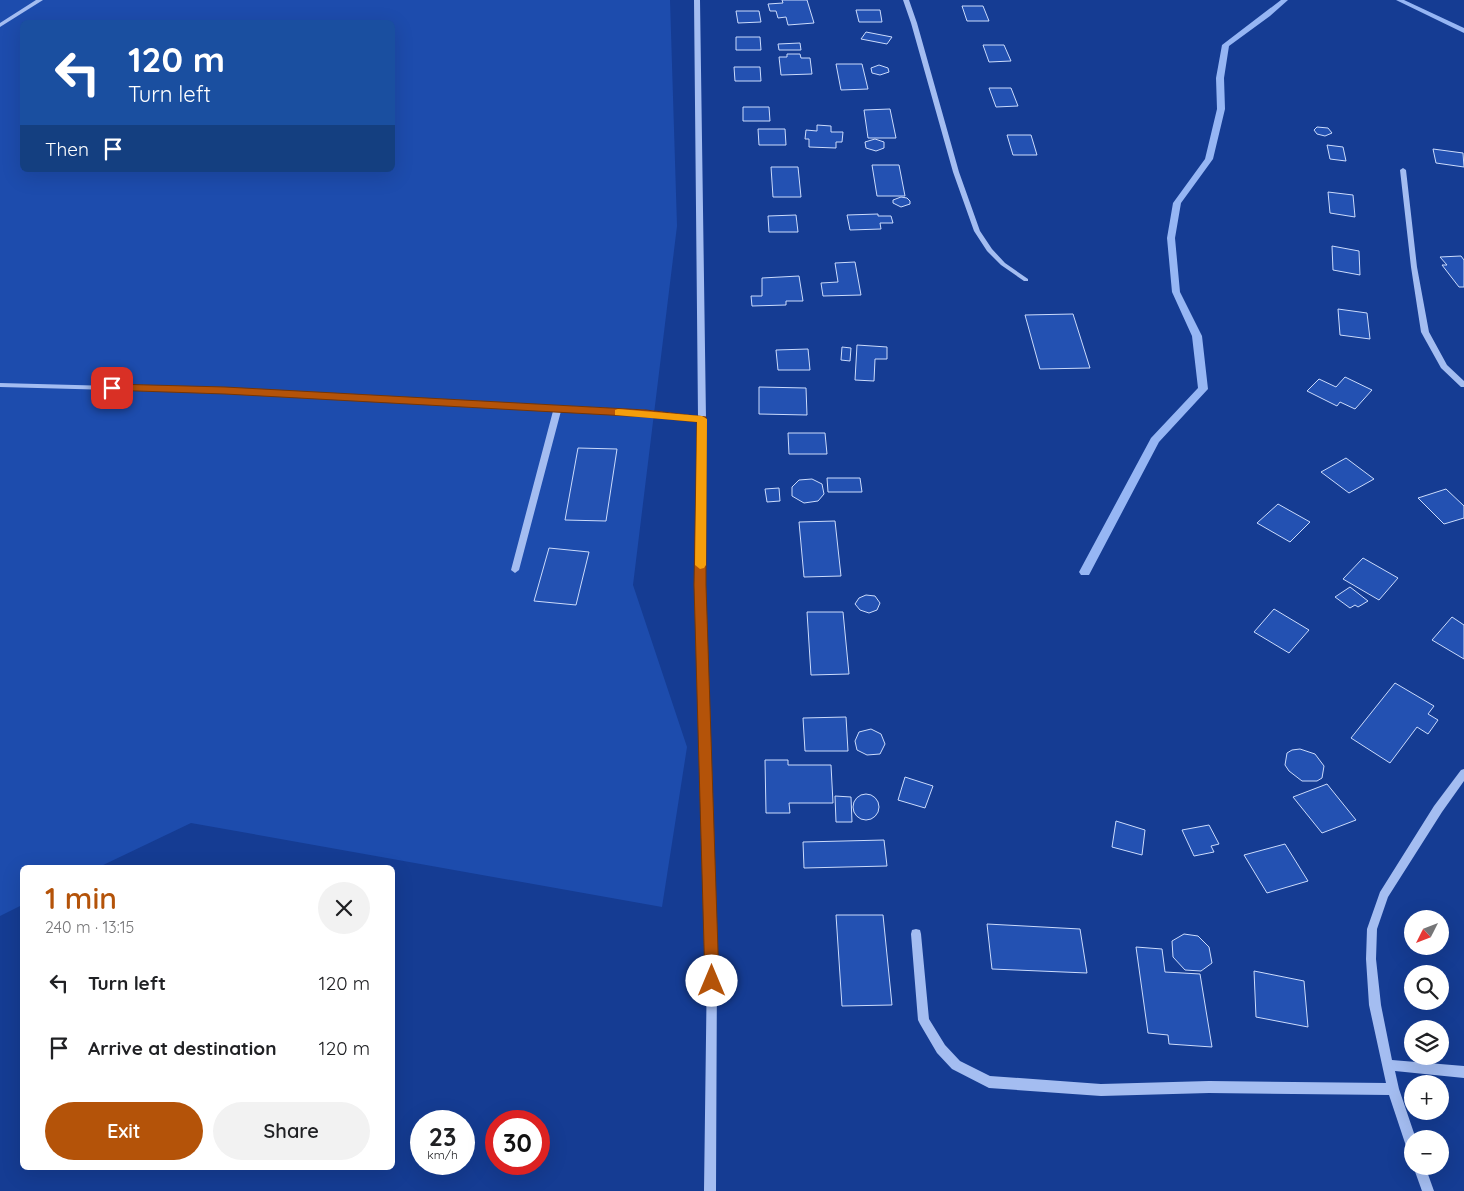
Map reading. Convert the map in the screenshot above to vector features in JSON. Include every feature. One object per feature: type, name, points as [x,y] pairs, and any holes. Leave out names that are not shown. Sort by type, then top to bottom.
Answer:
[{"type":"street","points":[[0,25],[40,0]]},
{"type":"street","points":[[697,0],[702,419],[700,585],[712,962],[710,1191]]},
{"type":"street","points":[[906,0],[956,172],[977,231],[989,250],[1003,264],[1026,280]]},
{"type":"street","points":[[1402,170],[1414,267],[1425,332],[1444,366],[1464,385]]},
{"type":"street","points":[[0,385],[225,391],[557,410],[646,413],[702,419]]},
{"type":"street","points":[[1407,1130],[1393,1089],[1375,1005],[1371,959],[1372,929],[1384,895],[1464,773]]},
{"type":"street","points":[[916,934],[924,1020],[942,1049],[956,1065],[989,1082],[1101,1090],[1210,1087],[1393,1089]]},
{"type":"street","points":[[1388,1064],[1464,1072]]},
{"type":"street","points":[[1422,1175],[1428,1191]]},
{"type":"lane","points":[[515,570],[557,410]]},
{"type":"shaded area","points":[[0,0],[670,0],[677,226],[633,585],[687,747],[662,907],[191,823],[103,865],[20,865],[20,906],[0,916]]},
{"type":"building","points":[[782,0],[807,0],[814,23],[788,25],[786,17],[778,18],[776,11],[770,11],[768,4],[783,3]]},
{"type":"building","points":[[962,6],[983,6],[989,21],[967,21]]},
{"type":"building","points":[[856,10],[880,10],[882,22],[859,22]]},
{"type":"building","points":[[736,11],[759,11],[761,22],[738,23]]},
{"type":"building","points":[[866,32],[892,37],[887,44],[861,39]]},
{"type":"building","points":[[736,37],[760,37],[761,50],[736,50]]},
{"type":"building","points":[[800,43],[801,50],[779,50],[778,44]]},
{"type":"building","points":[[983,45],[1004,45],[1011,61],[989,62]]},
{"type":"building","points":[[787,54],[800,54],[801,58],[810,58],[812,74],[781,75],[779,57],[787,57]]},
{"type":"building","points":[[836,64],[862,64],[868,89],[841,90]]},
{"type":"building","points":[[879,65],[888,68],[889,72],[880,75],[872,73],[871,68]]},
{"type":"building","points":[[734,67],[760,67],[761,81],[735,81]]},
{"type":"building","points":[[989,88],[1011,88],[1018,106],[996,107]]},
{"type":"building","points":[[743,107],[769,107],[770,121],[743,121]]},
{"type":"building","points":[[890,109],[896,138],[868,138],[864,110]]},
{"type":"building","points":[[817,125],[831,126],[831,132],[843,132],[842,142],[836,142],[836,148],[809,147],[809,139],[805,139],[806,130],[817,131]]},
{"type":"building","points":[[1317,127],[1328,128],[1332,133],[1325,136],[1317,134],[1314,130]]},
{"type":"building","points":[[758,129],[785,129],[786,145],[759,145]]},
{"type":"building","points":[[1007,135],[1031,135],[1037,155],[1013,155]]},
{"type":"building","points":[[875,139],[884,142],[884,148],[876,151],[866,148],[865,142]]},
{"type":"building","points":[[1327,145],[1343,147],[1346,161],[1330,159]]},
{"type":"building","points":[[1433,149],[1463,153],[1464,167],[1436,163]]},
{"type":"building","points":[[872,165],[899,165],[905,196],[877,196]]},
{"type":"building","points":[[771,167],[798,167],[801,197],[773,197]]},
{"type":"building","points":[[1328,192],[1353,195],[1355,217],[1330,213]]},
{"type":"building","points":[[901,197],[907,198],[910,204],[901,207],[893,203],[893,200]]},
{"type":"building","points":[[878,214],[878,216],[891,216],[893,223],[880,223],[881,229],[850,230],[847,215]]},
{"type":"building","points":[[796,215],[798,232],[769,232],[768,216]]},
{"type":"building","points":[[1332,246],[1359,251],[1360,275],[1333,270]]},
{"type":"building","points":[[1461,256],[1464,260],[1464,287],[1459,287],[1442,265],[1447,265],[1440,257]]},
{"type":"building","points":[[855,262],[861,295],[823,296],[821,283],[838,282],[835,263]]},
{"type":"building","points":[[799,276],[803,301],[786,301],[786,305],[752,306],[751,296],[762,296],[762,278]]},
{"type":"building","points":[[1338,309],[1367,313],[1370,339],[1340,335]]},
{"type":"building","points":[[1073,314],[1090,368],[1040,369],[1025,315]]},
{"type":"building","points":[[857,345],[887,347],[887,359],[875,359],[874,381],[855,380]]},
{"type":"building","points":[[842,347],[851,348],[850,361],[841,360]]},
{"type":"building","points":[[808,349],[810,370],[778,370],[776,350]]},
{"type":"building","points":[[1345,377],[1372,390],[1355,409],[1340,402],[1337,406],[1307,391],[1319,379],[1336,387]]},
{"type":"building","points":[[759,387],[806,388],[807,415],[759,414]]},
{"type":"building","points":[[788,433],[825,433],[827,454],[789,454]]},
{"type":"building","points":[[578,448],[617,449],[606,521],[565,520]]},
{"type":"building","points":[[1346,458],[1374,479],[1349,493],[1321,472]]},
{"type":"building","points":[[827,478],[860,478],[862,492],[828,492]]},
{"type":"building","points":[[812,479],[822,484],[824,494],[818,501],[804,503],[792,496],[792,487],[799,480]]},
{"type":"building","points":[[779,488],[780,501],[767,502],[765,489]]},
{"type":"building","points":[[1446,489],[1464,506],[1464,518],[1444,524],[1418,498]]},
{"type":"building","points":[[1278,504],[1310,522],[1290,542],[1257,523]]},
{"type":"building","points":[[835,521],[841,576],[804,577],[799,522]]},
{"type":"building","points":[[549,548],[589,552],[576,605],[534,601]]},
{"type":"building","points":[[1363,558],[1398,578],[1379,600],[1343,579]]},
{"type":"building","points":[[1350,587],[1368,601],[1358,607],[1355,605],[1350,608],[1335,597]]},
{"type":"building","points":[[866,595],[875,596],[880,603],[877,610],[869,613],[860,610],[855,604],[859,598]]},
{"type":"building","points":[[1274,609],[1309,630],[1289,653],[1254,632]]},
{"type":"building","points":[[807,612],[843,612],[849,674],[811,675]]},
{"type":"building","points":[[1452,617],[1464,625],[1464,659],[1432,640]]},
{"type":"building","points":[[1395,683],[1434,706],[1428,714],[1438,720],[1428,734],[1417,727],[1390,763],[1351,738]]},
{"type":"building","points":[[846,717],[848,751],[805,751],[803,718]]},
{"type":"building","points":[[871,729],[881,734],[885,744],[880,754],[867,755],[857,750],[855,741],[859,732]]},
{"type":"building","points":[[1300,749],[1315,754],[1324,766],[1322,778],[1317,781],[1302,781],[1289,771],[1285,765],[1287,753]]},
{"type":"building","points":[[765,760],[788,760],[788,765],[831,765],[833,803],[789,803],[790,813],[766,813]]},
{"type":"building","points":[[905,777],[933,786],[925,808],[898,800]]},
{"type":"building","points":[[1327,784],[1356,820],[1322,833],[1293,797]]},
{"type":"building","points":[[866,794],[875,798],[879,807],[875,816],[866,820],[857,816],[853,807],[857,798]]},
{"type":"building","points":[[835,796],[851,797],[852,822],[836,822]]},
{"type":"building","points":[[1116,821],[1145,830],[1142,855],[1112,847]]},
{"type":"building","points":[[1209,825],[1219,844],[1211,846],[1214,852],[1194,856],[1182,830]]},
{"type":"building","points":[[884,840],[887,866],[804,868],[803,842]]},
{"type":"building","points":[[1285,844],[1308,881],[1267,893],[1244,855]]},
{"type":"building","points":[[836,915],[883,915],[892,1005],[842,1006]]},
{"type":"building","points":[[987,924],[1080,929],[1087,973],[992,969]]},
{"type":"building","points":[[1184,934],[1198,936],[1209,947],[1212,963],[1201,971],[1185,970],[1173,957],[1172,941]]},
{"type":"building","points":[[1136,947],[1162,949],[1165,972],[1200,974],[1212,1047],[1169,1044],[1168,1035],[1148,1033]]},
{"type":"building","points":[[1254,971],[1304,981],[1308,1027],[1256,1017]]},
{"type":"waterway","points":[[1085,572],[1155,440],[1203,389],[1197,336],[1176,292],[1171,238],[1177,203],[1209,159],[1221,109],[1220,78],[1226,45],[1268,15],[1285,0]]},
{"type":"waterway","points":[[1399,0],[1464,31]]},
{"type":"slow traffic","points":[[618,412],[702,419],[700,565]]},
{"type":"route","points":[[112,388],[225,391],[557,410],[646,413],[702,419],[700,585],[712,981]]}]
